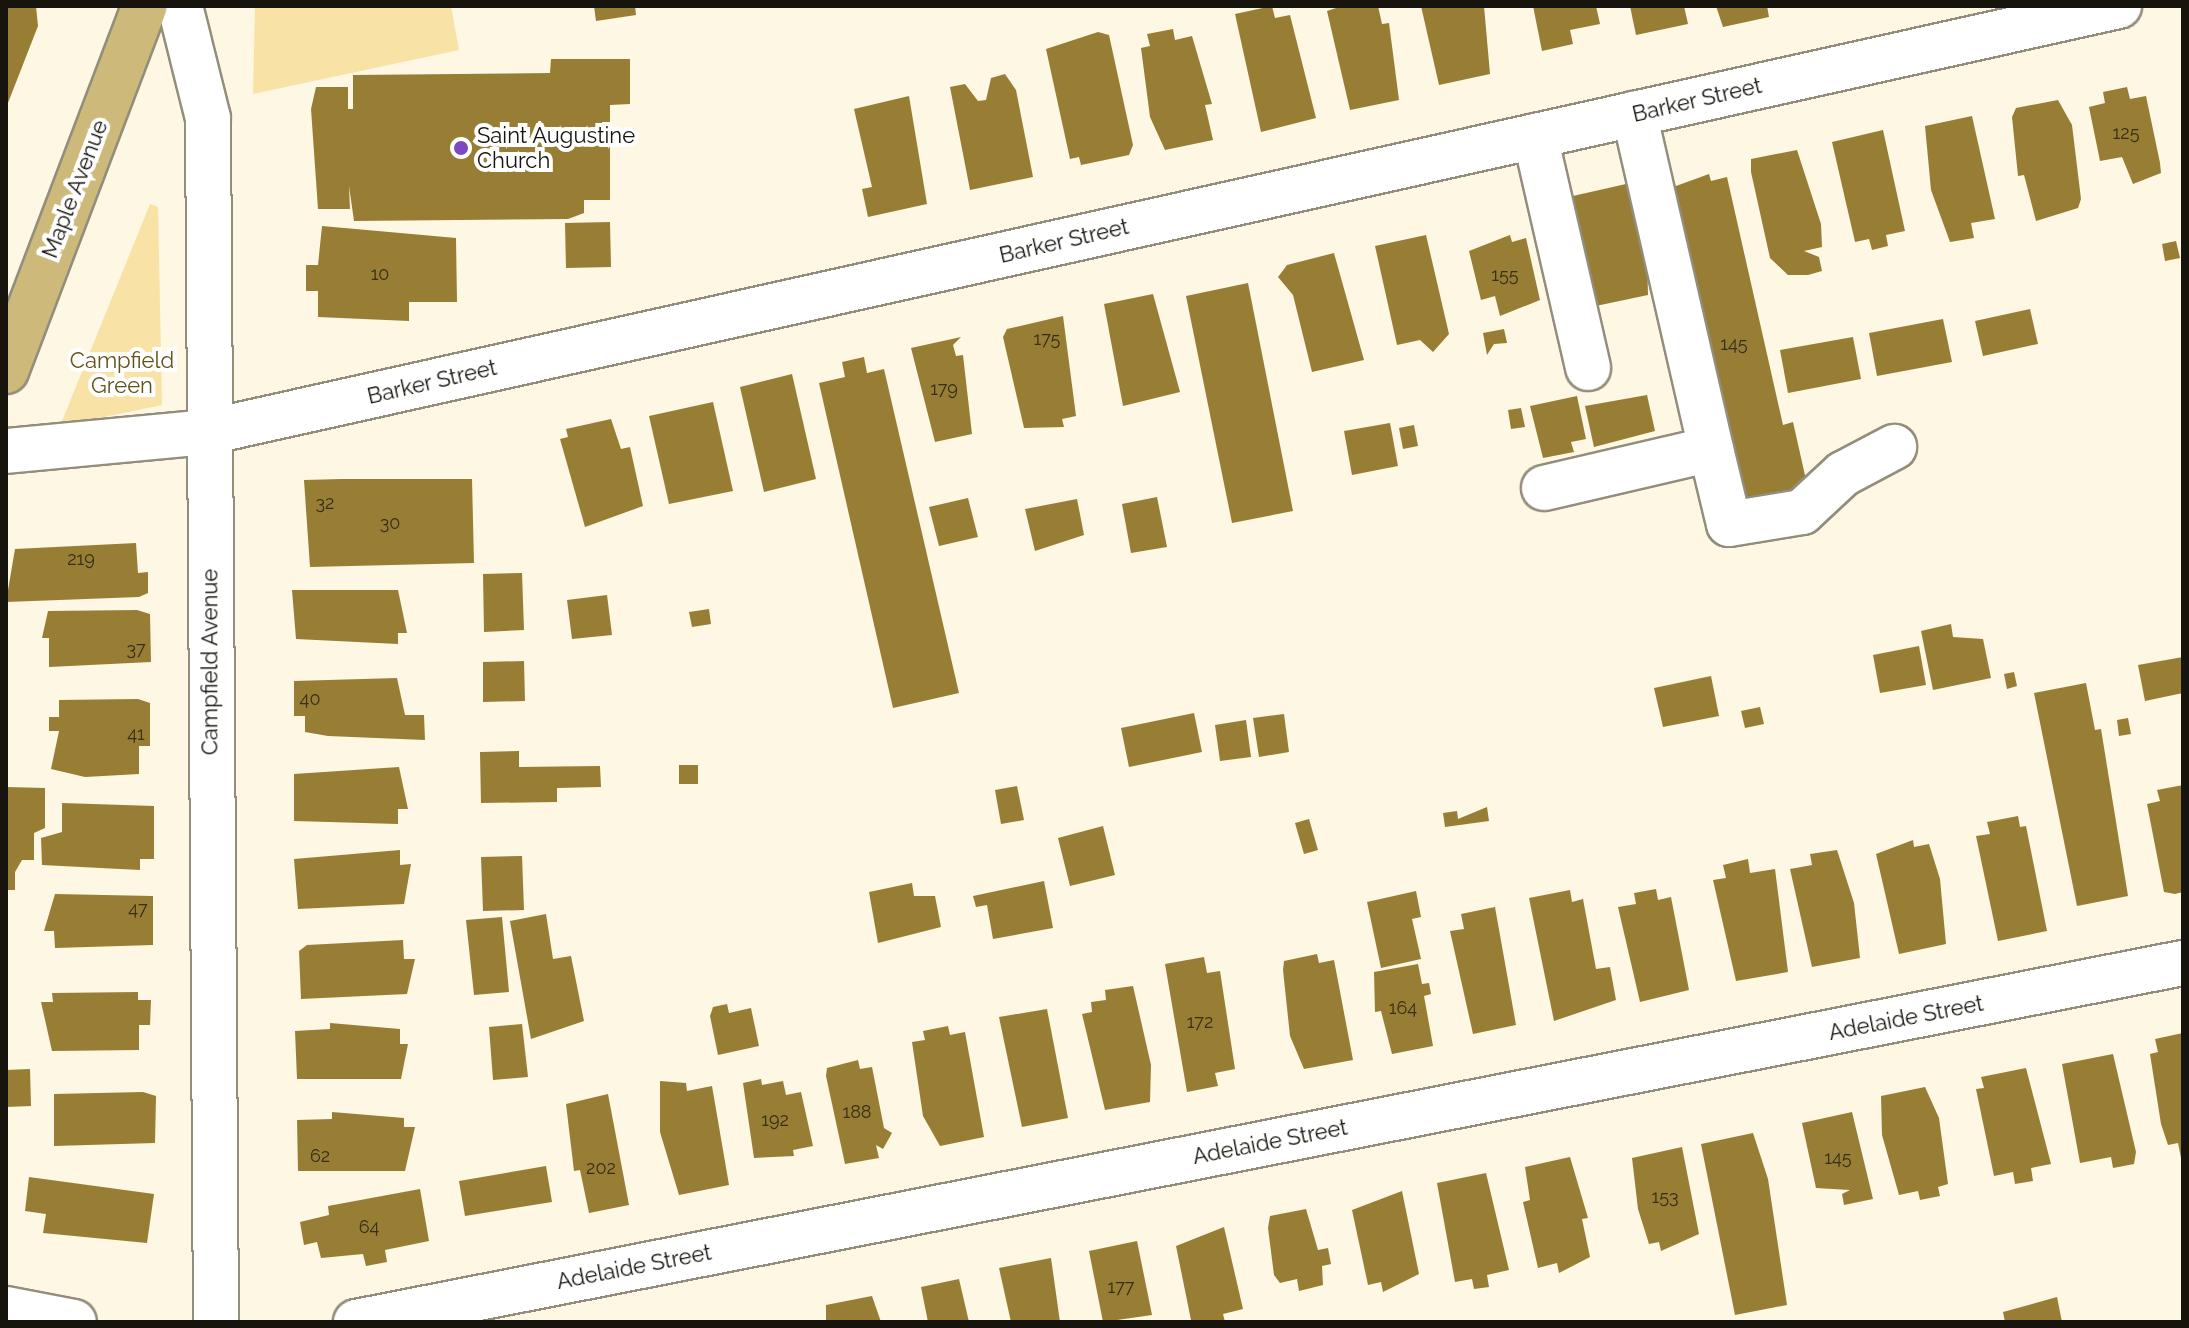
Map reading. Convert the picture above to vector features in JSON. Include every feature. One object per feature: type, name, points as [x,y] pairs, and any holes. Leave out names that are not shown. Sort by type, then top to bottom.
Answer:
[{"type":"main road","name":"Maple Avenue","points":[[6,371],[145,6]]},
{"type":"street","name":"Campfield Avenue","points":[[180,6],[208,118],[216,1322]]},
{"type":"street","name":"Barker Street","points":[[6,451],[208,432],[2119,6]]},
{"type":"street","points":[[1634,114],[1729,524],[1802,512],[1843,474],[1894,447]]},
{"type":"street","points":[[1535,136],[1588,368]]},
{"type":"street","points":[[1544,488],[1711,449]]},
{"type":"street","name":"Adelaide Street","points":[[356,1322],[2183,963]]},
{"type":"street","points":[[6,1309],[74,1322]]},
{"type":"green space","points":[[255,6],[451,6],[459,50],[253,94]]},
{"type":"green space","name":"Campfield Green","points":[[150,204],[158,207],[162,405],[60,426]]},
{"type":"building","points":[[6,6],[36,6],[38,26],[6,108]]},
{"type":"building","points":[[594,6],[635,6],[636,15],[596,21]]},
{"type":"building","points":[[1272,6],[1275,18],[1290,15],[1316,118],[1261,132],[1235,14]]},
{"type":"building","points":[[1342,6],[1378,6],[1382,24],[1389,23],[1399,100],[1350,110],[1327,11]]},
{"type":"building","points":[[1421,6],[1484,6],[1490,74],[1439,85]]},
{"type":"building","points":[[1533,6],[1596,6],[1600,24],[1570,30],[1573,44],[1542,51]]},
{"type":"building","points":[[1630,6],[1684,6],[1688,24],[1636,35]]},
{"type":"building","points":[[1716,6],[1767,6],[1769,17],[1723,27]]},
{"type":"building","points":[[1173,29],[1175,40],[1192,36],[1212,104],[1205,105],[1213,140],[1165,150],[1150,117],[1141,48],[1150,46],[1147,34]]},
{"type":"building","points":[[1098,32],[1109,35],[1133,145],[1129,155],[1081,165],[1079,157],[1070,159],[1046,49]]},
{"type":"building","name":"Saint Augustine Church","points":[[551,59],[630,59],[630,104],[610,105],[610,200],[584,200],[584,213],[568,219],[354,221],[349,186],[350,209],[318,209],[311,109],[316,87],[348,87],[348,109],[353,109],[353,75],[550,73]]},
{"type":"building","points":[[1005,74],[1016,90],[1033,177],[970,190],[950,87],[965,84],[978,101],[986,100],[991,78]]},
{"type":"building","points":[[2127,87],[2130,99],[2146,96],[2161,173],[2133,184],[2122,157],[2100,161],[2089,107],[2105,103],[2103,92]]},
{"type":"building","points":[[909,96],[927,204],[868,217],[862,189],[872,187],[854,109]]},
{"type":"building","points":[[2058,100],[2072,125],[2081,199],[2078,208],[2036,221],[2024,175],[2018,176],[2012,117],[2016,108]]},
{"type":"building","points":[[1972,116],[1995,219],[1971,223],[1974,238],[1950,242],[1931,190],[1925,126]]},
{"type":"building","points":[[1883,130],[1905,231],[1886,235],[1888,246],[1872,250],[1869,239],[1855,242],[1832,142]]},
{"type":"building","points":[[1797,150],[1821,224],[1822,247],[1804,251],[1819,257],[1822,271],[1808,275],[1788,275],[1770,258],[1751,172],[1751,159]]},
{"type":"building","points":[[1709,174],[1711,181],[1727,177],[1783,425],[1793,422],[1809,493],[1736,505],[1665,190]]},
{"type":"building","points":[[1626,184],[1647,254],[1648,295],[1591,307],[1564,198]]},
{"type":"building","points":[[610,222],[611,267],[566,268],[565,223]]},
{"type":"building","points":[[322,226],[456,238],[457,302],[409,302],[409,321],[318,317],[318,291],[306,291],[306,265],[318,265]]},
{"type":"building","points":[[1426,235],[1449,334],[1433,352],[1420,340],[1397,345],[1375,246]]},
{"type":"building","points":[[1510,235],[1512,242],[1526,238],[1540,300],[1500,316],[1495,296],[1481,300],[1469,251]]},
{"type":"building","points":[[2176,241],[2180,258],[2165,261],[2162,244]]},
{"type":"building","points":[[1334,253],[1364,360],[1312,372],[1293,295],[1278,277],[1287,265]]},
{"type":"building","points":[[1248,283],[1293,511],[1232,523],[1186,296]]},
{"type":"building","points":[[1153,294],[1180,392],[1123,406],[1104,304]]},
{"type":"building","points":[[2030,309],[2038,344],[1983,356],[1975,321]]},
{"type":"building","points":[[1063,316],[1076,416],[1062,419],[1064,427],[1024,428],[1003,337],[1007,329]]},
{"type":"building","points":[[1943,319],[1952,362],[1877,376],[1869,333]]},
{"type":"building","points":[[1504,329],[1507,343],[1494,344],[1487,355],[1483,333]]},
{"type":"building","points":[[961,337],[953,345],[956,356],[963,355],[972,434],[935,442],[911,348]]},
{"type":"building","points":[[1853,337],[1861,379],[1788,393],[1780,350]]},
{"type":"building","points":[[864,357],[867,373],[884,369],[959,693],[893,708],[819,383],[845,377],[842,362]]},
{"type":"building","points":[[792,374],[816,479],[764,492],[740,387]]},
{"type":"building","points":[[1647,395],[1655,431],[1594,447],[1585,406]]},
{"type":"building","points":[[1577,396],[1586,439],[1571,442],[1574,452],[1543,458],[1530,406]]},
{"type":"building","points":[[713,402],[733,491],[669,504],[649,416]]},
{"type":"building","points":[[1521,408],[1525,427],[1511,429],[1508,410]]},
{"type":"building","points":[[611,419],[621,449],[630,447],[643,506],[585,527],[560,439],[568,437],[566,429]]},
{"type":"building","points":[[1390,423],[1398,466],[1352,475],[1344,431]]},
{"type":"building","points":[[1414,425],[1418,446],[1403,449],[1399,428]]},
{"type":"building","points":[[472,479],[474,563],[310,567],[304,480]]},
{"type":"building","points":[[1157,497],[1167,547],[1131,553],[1122,504]]},
{"type":"building","points":[[968,498],[978,537],[939,546],[929,507]]},
{"type":"building","points":[[1077,499],[1084,535],[1035,551],[1025,509]]},
{"type":"building","points":[[136,543],[138,573],[148,572],[148,593],[139,597],[6,602],[15,549]]},
{"type":"building","points":[[522,573],[524,630],[484,632],[483,574]]},
{"type":"building","points":[[292,590],[398,590],[407,633],[398,633],[398,644],[296,639]]},
{"type":"building","points":[[607,595],[612,635],[572,639],[567,600]]},
{"type":"building","points":[[709,609],[711,624],[692,627],[689,612]]},
{"type":"building","points":[[137,610],[150,614],[151,662],[49,667],[49,638],[42,638],[48,611]]},
{"type":"building","points":[[1951,624],[1953,637],[1983,639],[1991,678],[1933,690],[1921,631]]},
{"type":"building","points":[[1919,646],[1926,685],[1880,693],[1873,655]]},
{"type":"building","points":[[2183,657],[2183,693],[2145,701],[2138,665]]},
{"type":"building","points":[[524,661],[525,701],[483,702],[483,662]]},
{"type":"building","points":[[2014,672],[2017,686],[2007,689],[2004,674]]},
{"type":"building","points":[[1711,676],[1719,716],[1663,727],[1654,688]]},
{"type":"building","points":[[397,678],[405,715],[424,715],[425,740],[328,736],[305,732],[305,716],[294,716],[294,681]]},
{"type":"building","points":[[2086,683],[2095,730],[2101,729],[2128,896],[2077,906],[2034,693]]},
{"type":"building","points":[[138,699],[150,703],[150,746],[139,746],[139,774],[85,777],[51,769],[59,731],[49,731],[49,717],[59,717],[59,700]]},
{"type":"building","points":[[1760,707],[1764,724],[1745,728],[1741,711]]},
{"type":"building","points":[[1194,713],[1202,752],[1129,767],[1121,728]]},
{"type":"building","points":[[1284,714],[1289,752],[1259,757],[1253,718]]},
{"type":"building","points":[[2128,718],[2131,734],[2119,736],[2117,720]]},
{"type":"building","points":[[1246,720],[1251,757],[1220,761],[1215,725]]},
{"type":"building","points":[[519,751],[519,767],[600,766],[601,787],[557,788],[557,802],[481,803],[480,752]]},
{"type":"building","points":[[679,765],[698,765],[698,784],[679,784]]},
{"type":"building","points":[[399,767],[408,809],[398,809],[398,824],[294,821],[294,774]]},
{"type":"building","points":[[2183,785],[2183,892],[2175,894],[2164,892],[2147,804],[2160,801],[2157,790]]},
{"type":"building","points":[[1017,786],[1024,820],[1001,824],[995,790]]},
{"type":"building","points":[[6,787],[45,788],[45,828],[34,833],[34,860],[22,860],[15,872],[15,890],[6,890]]},
{"type":"building","points":[[62,803],[154,806],[154,859],[140,859],[140,870],[42,865],[41,838],[62,832]]},
{"type":"building","points":[[1487,807],[1489,821],[1445,827],[1443,813],[1457,811],[1458,819]]},
{"type":"building","points":[[2018,816],[2020,827],[2026,826],[2047,931],[1998,941],[1976,836],[1990,834],[1987,822]]},
{"type":"building","points":[[1309,819],[1318,850],[1304,854],[1295,823]]},
{"type":"building","points":[[1103,826],[1115,875],[1070,886],[1058,838]]},
{"type":"building","points":[[1913,840],[1914,847],[1929,844],[1940,879],[1946,944],[1899,954],[1876,854]]},
{"type":"building","points":[[400,850],[400,865],[411,864],[404,904],[298,909],[294,859]]},
{"type":"building","points":[[1837,850],[1854,903],[1860,958],[1812,967],[1790,869],[1812,865],[1810,854]]},
{"type":"building","points":[[522,856],[524,910],[483,911],[481,857]]},
{"type":"building","points":[[1748,859],[1750,873],[1775,869],[1788,972],[1736,981],[1713,880],[1726,878],[1723,865]]},
{"type":"building","points":[[1044,881],[1053,928],[993,939],[987,905],[976,907],[973,896]]},
{"type":"building","points":[[912,883],[914,896],[935,896],[941,927],[878,943],[869,892]]},
{"type":"building","points":[[1656,889],[1658,900],[1671,897],[1689,990],[1640,1002],[1618,907],[1636,904],[1634,893]]},
{"type":"building","points":[[1570,890],[1572,902],[1583,899],[1596,969],[1610,967],[1616,1000],[1554,1021],[1529,898]]},
{"type":"building","points":[[1416,891],[1421,917],[1412,919],[1421,959],[1381,968],[1367,902]]},
{"type":"building","points":[[55,894],[153,896],[153,945],[55,948],[54,931],[44,931]]},
{"type":"building","points":[[1495,907],[1516,1025],[1473,1034],[1450,931],[1464,929],[1461,914]]},
{"type":"building","points":[[546,914],[553,959],[571,956],[584,1021],[531,1039],[510,921]]},
{"type":"building","points":[[502,917],[509,992],[474,995],[466,920]]},
{"type":"building","points":[[403,940],[404,959],[415,959],[407,994],[301,999],[299,951],[307,945]]},
{"type":"building","points":[[1317,954],[1319,963],[1334,960],[1353,1060],[1304,1069],[1290,1036],[1284,961]]},
{"type":"building","points":[[1204,957],[1207,973],[1220,971],[1235,1069],[1215,1073],[1218,1086],[1187,1092],[1165,964]]},
{"type":"building","points":[[1418,964],[1422,984],[1429,983],[1431,994],[1424,996],[1433,1046],[1392,1054],[1381,1011],[1375,1012],[1374,972]]},
{"type":"building","points":[[1133,986],[1151,1065],[1150,1102],[1105,1110],[1082,1014],[1092,1012],[1091,1002],[1106,1000],[1105,990]]},
{"type":"building","points":[[138,992],[138,1000],[151,1000],[150,1025],[139,1025],[139,1050],[52,1051],[41,1002],[53,1002],[52,993]]},
{"type":"building","points":[[727,1004],[729,1013],[751,1008],[759,1046],[718,1055],[710,1016],[713,1007]]},
{"type":"building","points":[[1047,1009],[1068,1118],[1022,1127],[999,1017]]},
{"type":"building","points":[[330,1023],[400,1029],[400,1044],[408,1044],[401,1079],[297,1079],[295,1031],[330,1029]]},
{"type":"building","points":[[522,1024],[528,1077],[493,1080],[489,1027]]},
{"type":"building","points":[[948,1026],[950,1035],[965,1032],[984,1137],[940,1146],[923,1116],[912,1042],[925,1040],[923,1031]]},
{"type":"building","points":[[2183,1033],[2182,1163],[2178,1143],[2168,1145],[2161,1124],[2150,1054],[2158,1052],[2155,1039]]},
{"type":"building","points":[[2113,1054],[2136,1152],[2134,1164],[2113,1168],[2111,1157],[2080,1163],[2062,1064]]},
{"type":"building","points":[[858,1060],[860,1069],[872,1067],[884,1128],[892,1133],[883,1149],[876,1145],[879,1158],[845,1164],[826,1076],[827,1068]]},
{"type":"building","points":[[2026,1068],[2051,1164],[2031,1168],[2033,1181],[2015,1184],[2013,1172],[1994,1176],[1976,1089],[1984,1088],[1981,1077]]},
{"type":"building","points":[[30,1069],[31,1106],[6,1107],[6,1070]]},
{"type":"building","points":[[761,1079],[762,1085],[783,1081],[786,1095],[801,1092],[813,1146],[793,1150],[794,1156],[754,1158],[743,1083]]},
{"type":"building","points":[[660,1081],[686,1083],[687,1091],[712,1086],[729,1185],[679,1195],[660,1132]]},
{"type":"building","points":[[1925,1087],[1939,1118],[1948,1184],[1938,1187],[1940,1196],[1920,1200],[1918,1191],[1899,1195],[1882,1135],[1881,1096]]},
{"type":"building","points":[[143,1092],[156,1096],[155,1143],[54,1146],[54,1094]]},
{"type":"building","points":[[608,1094],[629,1205],[589,1213],[580,1170],[574,1171],[566,1104]]},
{"type":"building","points":[[332,1112],[404,1118],[404,1127],[415,1127],[405,1171],[298,1171],[297,1120],[332,1119]]},
{"type":"building","points":[[1852,1112],[1873,1199],[1844,1205],[1842,1194],[1850,1190],[1816,1188],[1802,1123]]},
{"type":"building","points":[[1753,1133],[1768,1179],[1787,1305],[1735,1315],[1701,1144]]},
{"type":"building","points":[[1682,1147],[1699,1234],[1661,1251],[1659,1242],[1649,1244],[1638,1209],[1632,1158]]},
{"type":"building","points":[[1570,1157],[1588,1218],[1582,1219],[1590,1257],[1559,1273],[1557,1263],[1538,1268],[1523,1202],[1530,1200],[1525,1167]]},
{"type":"building","points":[[546,1166],[552,1202],[465,1216],[459,1181]]},
{"type":"building","points":[[1486,1173],[1509,1270],[1487,1275],[1489,1287],[1474,1289],[1472,1279],[1455,1282],[1437,1183]]},
{"type":"building","points":[[29,1177],[154,1194],[147,1243],[43,1233],[46,1214],[25,1211]]},
{"type":"building","points":[[420,1189],[429,1241],[385,1250],[387,1262],[366,1266],[363,1254],[321,1258],[317,1242],[304,1245],[300,1222],[329,1215],[328,1206]]},
{"type":"building","points":[[1402,1191],[1419,1274],[1383,1292],[1381,1282],[1368,1285],[1352,1210]]},
{"type":"building","points":[[1306,1209],[1318,1250],[1328,1248],[1331,1264],[1322,1266],[1323,1285],[1299,1291],[1297,1279],[1280,1283],[1274,1275],[1268,1228],[1270,1216]]},
{"type":"building","points":[[1224,1227],[1243,1309],[1223,1314],[1225,1322],[1191,1320],[1176,1246]]},
{"type":"building","points":[[1137,1241],[1152,1315],[1103,1322],[1089,1251]]},
{"type":"building","points":[[1051,1258],[1060,1322],[1011,1322],[999,1268]]},
{"type":"building","points":[[959,1279],[969,1322],[928,1322],[921,1287]]},
{"type":"building","points":[[872,1296],[881,1322],[826,1322],[826,1305]]},
{"type":"building","points":[[2057,1297],[2062,1322],[2005,1322],[2003,1312]]},
{"type":"place","name":"Saint Augustine Church","points":[[461,148]]}]
